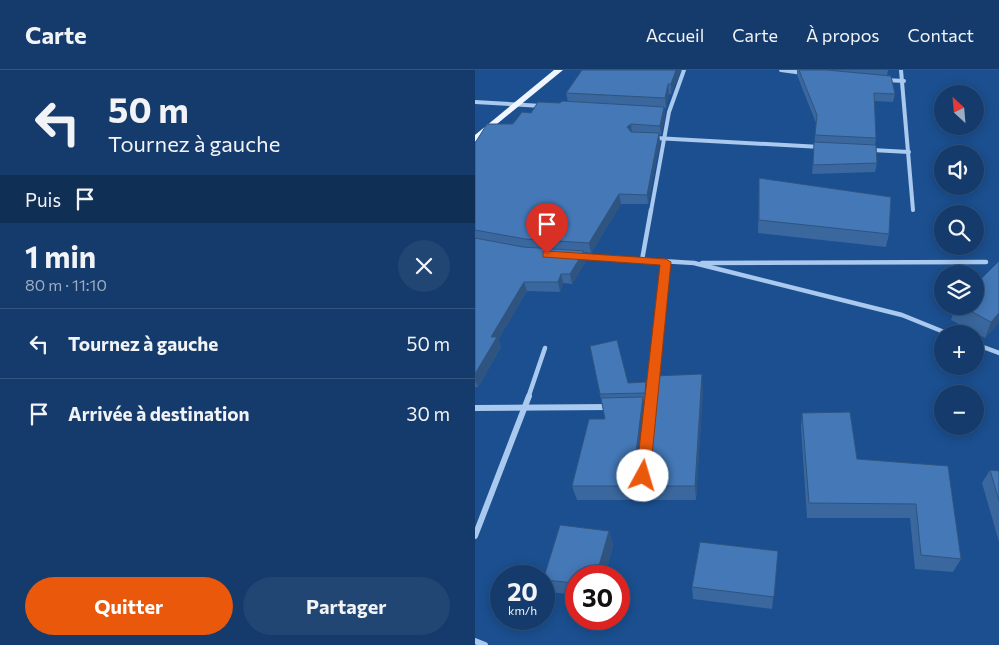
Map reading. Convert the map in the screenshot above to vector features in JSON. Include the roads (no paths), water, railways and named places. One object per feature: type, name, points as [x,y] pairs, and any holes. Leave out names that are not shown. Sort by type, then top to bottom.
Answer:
[{"type":"main road","points":[[475,140],[559,70]]},
{"type":"street","points":[[642,260],[669,112],[684,70]]},
{"type":"street","points":[[781,70],[811,74]]},
{"type":"street","points":[[901,70],[904,81],[913,210]]},
{"type":"street","points":[[885,80],[904,81]]},
{"type":"street","points":[[475,102],[546,106]]},
{"type":"street","points":[[660,111],[669,112]]},
{"type":"street","points":[[648,138],[831,148]]},
{"type":"street","points":[[870,150],[909,152]]},
{"type":"street","points":[[575,256],[694,264],[986,262]]},
{"type":"street","points":[[643,476],[666,262]]},
{"type":"street","points":[[694,264],[902,315],[934,328]]},
{"type":"street","points":[[984,347],[999,353]]},
{"type":"street","points":[[475,536],[525,408],[545,348]]},
{"type":"street","points":[[475,408],[621,407]]},
{"type":"street","points":[[641,407],[650,407]]},
{"type":"street","points":[[475,641],[485,645]]}]
